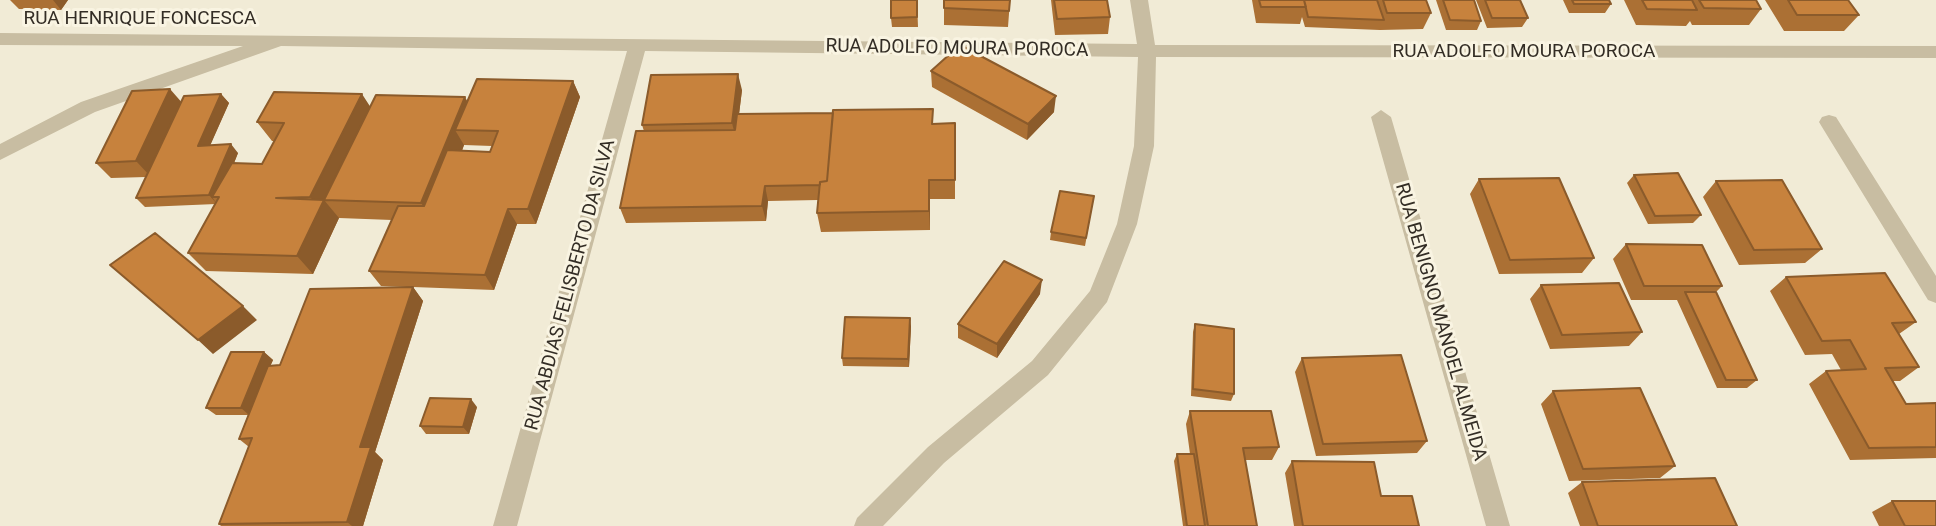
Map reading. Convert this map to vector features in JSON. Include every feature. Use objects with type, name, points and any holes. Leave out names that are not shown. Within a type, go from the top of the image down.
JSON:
[{"type":"street","points":[[866,526],[936,455],[1040,368],[1098,296],[1127,224],[1144,146],[1147,51],[1139,0]]},
{"type":"street","name":"RUA HENRIQUE FONCESCA","points":[[0,39],[280,40]]},
{"type":"street","name":"RUA ADOLFO MOURA POROCA","points":[[0,153],[88,107],[280,40],[1147,51],[1936,52]]},
{"type":"street","name":"RUA ABDIAS FELISBERTO DA SILVA","points":[[505,526],[638,44]]},
{"type":"street","name":"RUA BENIGNO MANOEL ALMEIDA","points":[[1381,117],[1498,526]]},
{"type":"street","points":[[1829,122],[1936,294]]},
{"type":"building","points":[[891,0],[917,0],[917,17],[891,18]]},
{"type":"building","points":[[944,0],[1010,0],[1009,11],[944,8]]},
{"type":"building","points":[[1054,0],[1107,0],[1110,17],[1057,19]]},
{"type":"building","points":[[1259,0],[1304,0],[1306,7],[1261,7]]},
{"type":"building","points":[[1304,0],[1377,0],[1384,20],[1308,17]]},
{"type":"building","points":[[1383,0],[1426,0],[1431,13],[1387,13]]},
{"type":"building","points":[[1443,0],[1474,0],[1481,21],[1450,20]]},
{"type":"building","points":[[1485,0],[1520,0],[1528,18],[1492,18]]},
{"type":"building","points":[[1572,0],[1609,0],[1611,4],[1574,4]]},
{"type":"building","points":[[1642,0],[1692,0],[1697,10],[1647,9]]},
{"type":"building","points":[[1699,0],[1756,0],[1761,9],[1704,8]]},
{"type":"building","points":[[1788,0],[1848,0],[1859,15],[1797,15]]},
{"type":"building","points":[[960,45],[1056,96],[1028,124],[931,71]]},
{"type":"building","points":[[738,74],[732,123],[642,125],[651,75]]},
{"type":"building","points":[[477,79],[573,81],[528,209],[508,209],[485,275],[369,271],[398,206],[424,206],[447,150],[490,152],[498,131],[455,130]]},
{"type":"building","points":[[170,89],[136,161],[96,163],[132,91]]},
{"type":"building","points":[[274,92],[362,94],[310,197],[276,198],[324,200],[297,256],[188,253],[219,197],[212,197],[232,163],[262,164],[284,123],[257,122]]},
{"type":"building","points":[[221,94],[198,146],[231,144],[209,195],[136,198],[184,96]]},
{"type":"building","points":[[376,95],[465,97],[421,203],[324,200]]},
{"type":"building","points":[[933,109],[932,124],[955,123],[955,180],[929,180],[929,211],[817,213],[820,182],[827,181],[833,110]]},
{"type":"building","points":[[833,113],[827,181],[820,182],[820,185],[765,186],[762,206],[620,208],[636,131],[735,130],[737,114]]},
{"type":"building","points":[[1678,173],[1701,215],[1655,216],[1634,175]]},
{"type":"building","points":[[1559,178],[1594,258],[1510,260],[1479,179]]},
{"type":"building","points":[[1782,180],[1822,249],[1754,250],[1716,181]]},
{"type":"building","points":[[1060,191],[1094,196],[1086,238],[1051,232]]},
{"type":"building","points":[[155,233],[243,306],[198,340],[110,265]]},
{"type":"building","points":[[1626,244],[1702,245],[1722,286],[1644,286]]},
{"type":"building","points":[[1004,261],[1042,280],[997,344],[958,324]]},
{"type":"building","points":[[1885,273],[1916,322],[1892,323],[1919,367],[1885,368],[1906,404],[1936,403],[1936,447],[1869,448],[1826,371],[1866,369],[1850,340],[1822,341],[1786,277]]},
{"type":"building","points":[[1619,283],[1642,332],[1562,335],[1541,285]]},
{"type":"building","points":[[413,287],[360,447],[371,447],[347,522],[219,524],[252,438],[239,439],[268,366],[280,365],[310,289]]},
{"type":"building","points":[[1685,292],[1716,292],[1757,380],[1726,380]]},
{"type":"building","points":[[845,317],[910,318],[908,359],[842,358]]},
{"type":"building","points":[[1195,324],[1234,329],[1234,394],[1193,389]]},
{"type":"building","points":[[231,352],[264,352],[241,408],[206,408]]},
{"type":"building","points":[[1401,355],[1427,441],[1323,444],[1302,358]]},
{"type":"building","points":[[1640,388],[1675,466],[1583,469],[1553,391]]},
{"type":"building","points":[[430,398],[471,399],[463,427],[420,426]]},
{"type":"building","points":[[1190,411],[1271,411],[1279,447],[1243,448],[1257,526],[1208,526]]},
{"type":"building","points":[[1177,454],[1194,454],[1205,526],[1187,526]]},
{"type":"building","points":[[1292,461],[1374,462],[1381,496],[1412,496],[1419,526],[1303,526]]},
{"type":"building","points":[[1715,478],[1737,526],[1598,526],[1582,482]]},
{"type":"building","points":[[1892,501],[1936,501],[1936,526],[1905,526]]}]
